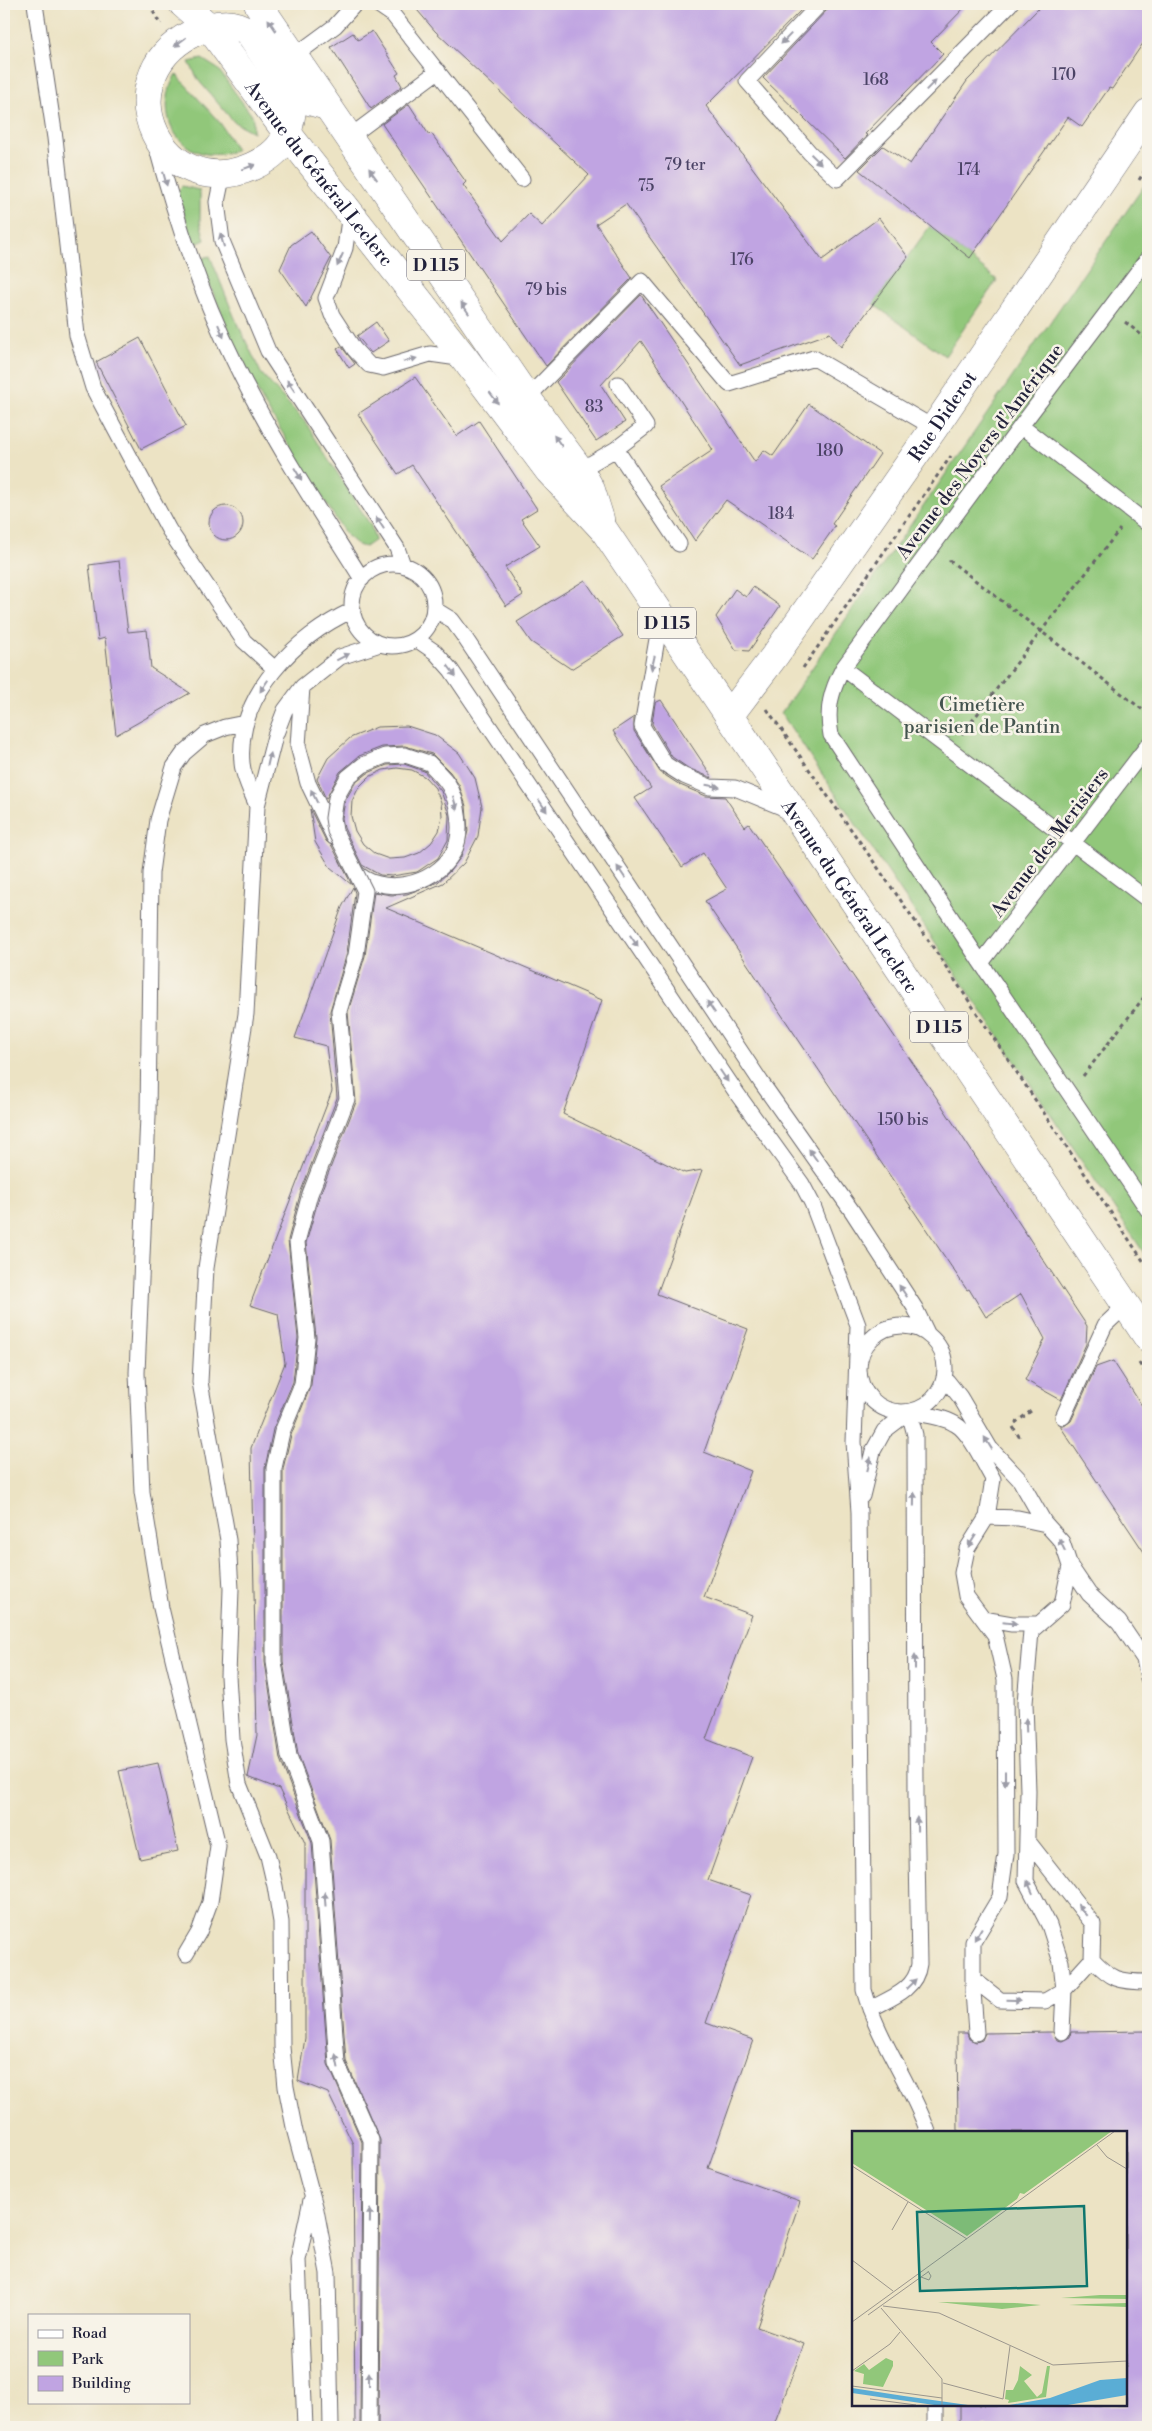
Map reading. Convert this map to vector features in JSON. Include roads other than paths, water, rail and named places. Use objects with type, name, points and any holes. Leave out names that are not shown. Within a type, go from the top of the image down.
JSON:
[{"type":"main road","name":"Avenue du Général Leclerc","points":[[183,4],[209,27],[287,133],[465,359],[549,472],[604,530],[1148,1338]]},
{"type":"main road","name":"Avenue du Général Leclerc","points":[[258,4],[527,398],[580,470],[591,490],[604,530]]},
{"type":"main road","points":[[293,57],[292,96],[287,133],[279,149],[260,163],[244,170],[223,173],[194,170],[184,165],[164,149],[153,132],[148,112],[148,99],[155,72],[177,43],[195,32],[209,27],[238,25],[248,32],[292,96],[327,106]]},
{"type":"main road","name":"Rue Diderot","points":[[729,716],[771,661],[934,428],[1148,113]]},
{"type":"lane","points":[[35,4],[55,138],[77,334],[93,388],[169,530],[244,641],[275,669]]},
{"type":"lane","points":[[293,57],[335,26],[355,4]]},
{"type":"lane","points":[[377,4],[393,15],[522,179]]},
{"type":"lane","points":[[820,4],[747,80],[810,153],[837,179],[1010,4]]},
{"type":"lane","points":[[348,138],[438,71]]},
{"type":"lane","points":[[153,132],[188,253],[234,361],[260,412],[362,579]]},
{"type":"lane","points":[[223,173],[217,202],[222,241],[268,351],[398,548],[403,565]]},
{"type":"lane","points":[[350,213],[345,248],[326,298],[332,315],[354,349],[369,365],[383,368],[430,354],[465,359]]},
{"type":"lane","name":"Avenue des Noyers d'Amérique","points":[[1148,258],[1021,426],[843,668],[833,687],[829,702],[828,720],[831,735],[981,963],[1148,1210]]},
{"type":"lane","points":[[527,398],[642,281],[729,384],[814,358],[934,428]]},
{"type":"lane","points":[[580,470],[616,448],[646,426],[618,384]]},
{"type":"lane","points":[[1021,426],[1148,524]]},
{"type":"lane","points":[[616,448],[679,544]]},
{"type":"lane","points":[[331,2427],[328,2273],[286,2087],[282,2047],[281,1922],[275,1886],[268,1856],[239,1784],[232,1739],[228,1676],[231,1589],[228,1540],[200,1382],[206,1268],[246,1014],[257,806],[275,736],[285,710],[302,687],[340,657],[380,644],[399,646],[416,639],[429,626],[434,609],[433,596],[428,584],[414,570],[403,565],[390,564],[377,567],[362,579],[353,596],[353,610],[356,622],[364,633],[380,644]]},
{"type":"lane","points":[[434,609],[452,620],[463,635],[761,1082],[852,1211],[914,1308],[927,1333],[942,1353],[944,1377],[940,1389],[932,1400],[922,1408],[909,1412],[884,1432],[873,1451],[859,1512]]},
{"type":"lane","points":[[257,806],[242,764],[245,723],[253,702],[275,669],[300,644],[324,626],[353,610]]},
{"type":"lane","points":[[661,615],[642,726],[665,764],[684,776],[710,787],[735,788],[794,812]]},
{"type":"lane","points":[[416,639],[435,652],[451,670],[738,1095],[802,1184],[821,1221],[858,1325],[858,1370],[854,1442],[859,1512],[864,1990],[870,2010],[928,2131]]},
{"type":"lane","points":[[843,668],[1148,900]]},
{"type":"lane","points":[[302,687],[298,746],[308,783],[332,833],[353,870],[362,879],[380,885],[401,885],[422,880],[438,870],[453,853],[459,836],[459,818],[455,798],[446,780],[429,763],[405,755],[385,756],[363,765],[348,777],[336,798],[333,818],[334,832],[341,848],[354,868],[365,891],[356,955],[339,1011],[347,1099],[310,1194],[298,1242],[308,1338],[302,1384],[282,1432],[274,1468],[274,1662],[289,1756],[321,1841],[336,2063],[371,2140],[369,2427]]},
{"type":"lane","points":[[186,1954],[198,1932],[210,1902],[218,1846],[161,1608],[142,1492],[137,1373],[148,1116],[151,873],[158,820],[174,767],[184,753],[205,735],[224,727],[245,723]]},
{"type":"lane","name":"Avenue des Merisiers","points":[[981,963],[1148,745]]},
{"type":"lane","points":[[1063,1417],[1105,1325],[1126,1305]]},
{"type":"lane","points":[[927,1333],[908,1326],[887,1328],[875,1334],[866,1344],[860,1357],[858,1370],[861,1385],[869,1398],[880,1407],[894,1412],[909,1412],[940,1418],[956,1424],[965,1432],[993,1479],[988,1517],[967,1549],[962,1573],[966,1596],[995,1635],[1005,1679],[1006,1854],[1000,1897],[973,1942],[976,2033]]},
{"type":"lane","points":[[944,1377],[960,1397],[990,1448],[1020,1480],[1046,1524],[1062,1542],[1070,1566],[1089,1594],[1119,1622],[1144,1659],[1148,1678]]},
{"type":"lane","points":[[870,2010],[909,1987],[918,1977],[919,1964],[916,1798],[915,1435],[909,1412]]},
{"type":"lane","points":[[988,1517],[1018,1518],[1046,1524]]},
{"type":"lane","points":[[1062,2032],[1064,1990],[1062,1962],[1049,1925],[1026,1881],[1025,1703],[1031,1631],[1062,1604],[1070,1566]]},
{"type":"lane","points":[[983,1619],[1012,1624],[1037,1624]]},
{"type":"lane","points":[[973,1979],[1000,2000],[1046,2001],[1064,1990],[1092,1959],[1093,1924],[1027,1840]]},
{"type":"lane","points":[[1092,1959],[1108,1976],[1115,1979],[1123,1982],[1148,1982]]},
{"type":"lane","points":[[304,2427],[298,2260],[312,2196]]},
{"type":"lane","points":[[935,2406],[935,2427]]},
{"type":"park label","name":"Cimetière parisien de Pantin","points":[[982,715]]}]
